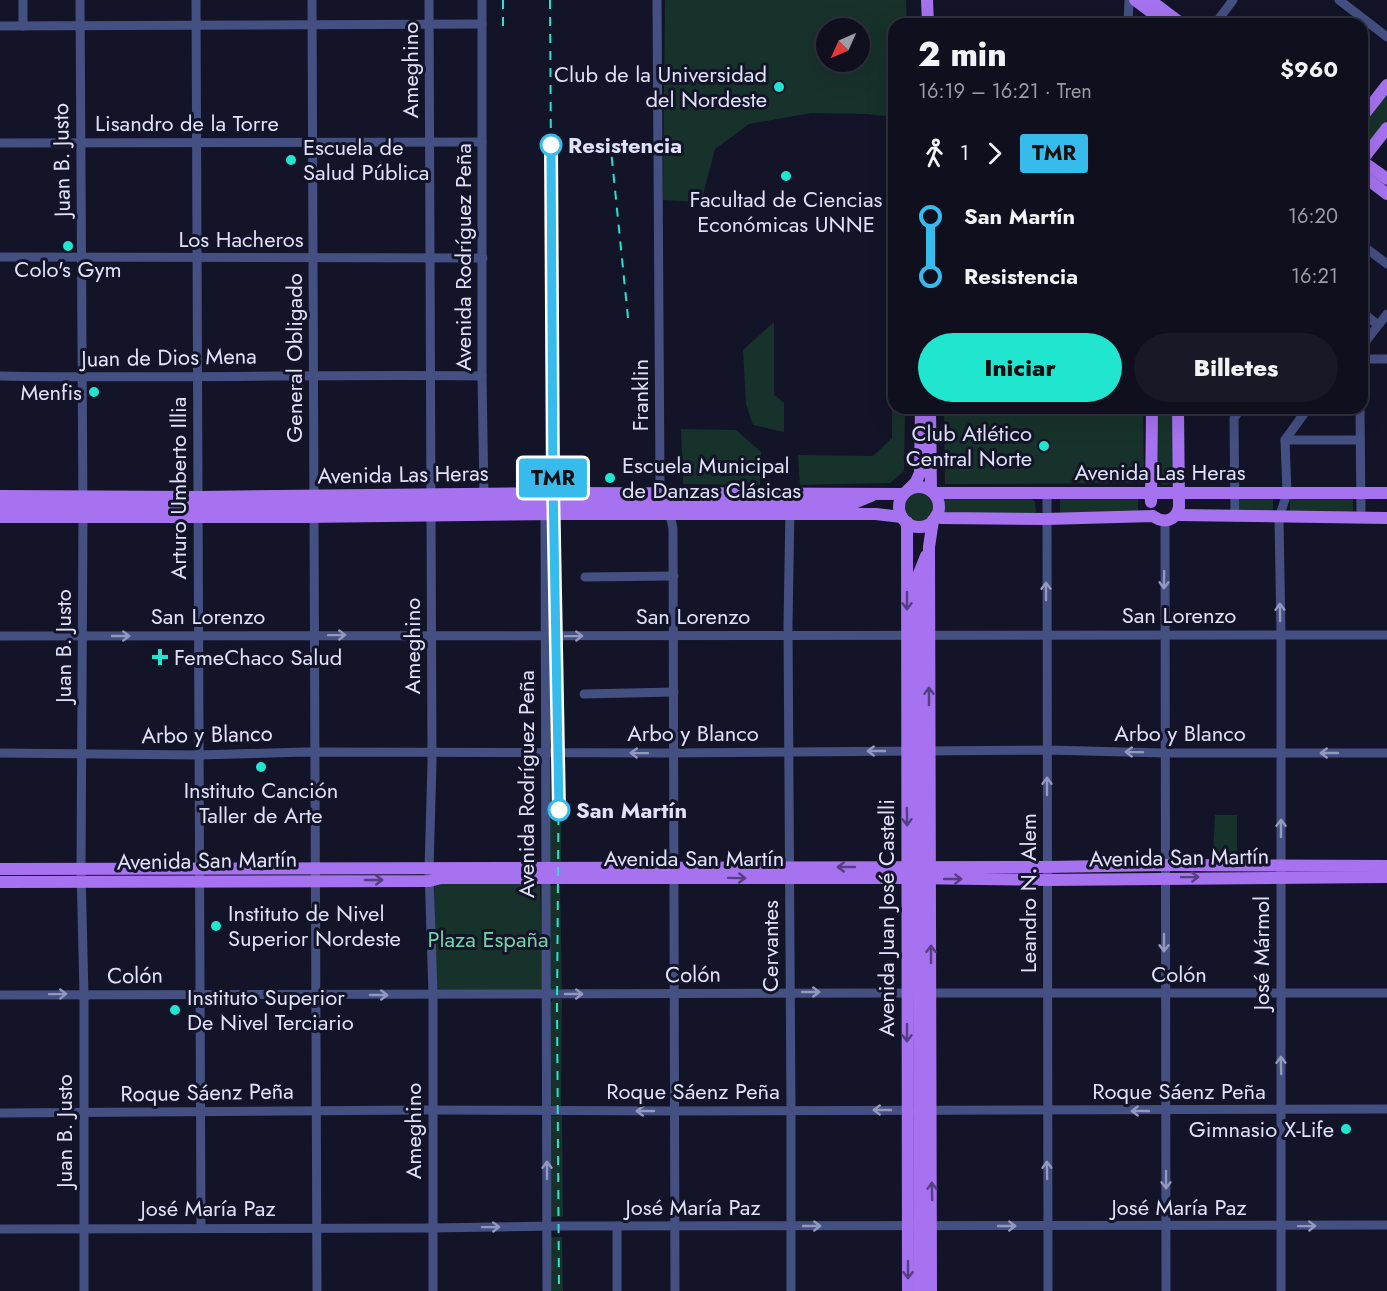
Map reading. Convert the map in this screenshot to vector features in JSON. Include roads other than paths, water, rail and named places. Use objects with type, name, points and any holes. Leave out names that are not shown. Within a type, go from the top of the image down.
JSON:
[{"type":"main road","points":[[920,0],[920,18]]},
{"type":"main road","points":[[927,0],[928,18]]},
{"type":"main road","points":[[1143,1],[1161,18]]},
{"type":"main road","points":[[1143,1],[1172,18]]},
{"type":"main road","points":[[1368,109],[1387,85]]},
{"type":"main road","points":[[1368,152],[1387,128]]},
{"type":"main road","points":[[1368,165],[1387,180]]},
{"type":"main road","points":[[1368,180],[1387,194]]},
{"type":"main road","points":[[921,414],[920,473],[916,482],[906,492],[900,505],[904,519],[920,526],[935,518],[938,502],[932,492],[930,414]]},
{"type":"main road","points":[[1153,414],[1165,496],[1179,507],[1167,518],[1151,510],[1165,496],[1177,414]]},
{"type":"main road","points":[[906,492],[919,487],[932,492]]},
{"type":"main road","name":"Avenida Las Heras","points":[[790,504],[906,492]]},
{"type":"main road","name":"Avenida Las Heras","points":[[932,492],[1165,496],[1235,493],[1387,493]]},
{"type":"main road","name":"Avenida Las Heras","points":[[0,507],[790,504],[854,503],[878,494]]},
{"type":"main road","name":"Avenida Las Heras","points":[[0,496],[82,506]]},
{"type":"main road","name":"Avenida Las Heras","points":[[854,503],[876,514]]},
{"type":"main road","name":"Avenida Las Heras","points":[[790,504],[904,519]]},
{"type":"main road","name":"Avenida Las Heras","points":[[0,517],[82,506]]},
{"type":"main road","name":"Avenida Las Heras","points":[[935,518],[1387,518]]},
{"type":"main road","name":"Avenida Juan José Castelli","points":[[918,634],[935,518]]},
{"type":"main road","name":"Avenida Juan José Castelli","points":[[904,519],[918,634]]},
{"type":"main road","name":"Avenida Juan José Castelli","points":[[907,545],[918,576],[920,1291]]},
{"type":"main road","name":"Avenida Juan José Castelli","points":[[918,576],[929,547]]},
{"type":"main road","name":"Avenida San Martín","points":[[0,882],[81,876],[1047,873],[1281,871],[1387,866]]},
{"type":"main road","name":"Avenida San Martín","points":[[0,869],[81,876]]},
{"type":"main road","name":"Avenida San Martín","points":[[1281,871],[1387,877]]},
{"type":"main road","name":"Avenida Juan José Castelli","points":[[908,1291],[920,1226]]},
{"type":"main road","name":"Avenida Juan José Castelli","points":[[920,1226],[932,1291]]},
{"type":"street","points":[[23,0],[23,26]]},
{"type":"street","name":"Juan B. Justo","points":[[80,0],[84,1291]]},
{"type":"street","name":"Arturo Umberto Illia","points":[[196,0],[201,1227]]},
{"type":"street","name":"General Obligado","points":[[312,0],[317,1291]]},
{"type":"street","name":"Ameghino","points":[[429,0],[432,375],[432,753],[429,875],[433,995],[433,1291]]},
{"type":"street","name":"Avenida Rodríguez Peña","points":[[482,0],[484,504]]},
{"type":"street","name":"Franklin","points":[[657,0],[660,483],[673,529],[674,576],[675,1291]]},
{"type":"street","points":[[1128,18],[1130,0]]},
{"type":"street","points":[[1220,18],[1233,0]]},
{"type":"street","points":[[1339,0],[1362,18]]},
{"type":"street","points":[[1368,22],[1387,37]]},
{"type":"street","points":[[0,26],[482,24]]},
{"type":"street","name":"Lisandro de la Torre","points":[[0,143],[482,141]]},
{"type":"street","points":[[1368,250],[1387,264]]},
{"type":"street","name":"Los Hacheros","points":[[0,257],[483,258]]},
{"type":"street","points":[[1368,338],[1387,314]]},
{"type":"street","points":[[1368,317],[1378,325]]},
{"type":"street","points":[[1368,359],[1387,359]]},
{"type":"street","name":"Juan de Dios Mena","points":[[0,376],[81,378],[314,374],[482,376]]},
{"type":"street","points":[[1235,517],[1234,418],[1237,414]]},
{"type":"street","points":[[1285,440],[1304,414]]},
{"type":"street","points":[[1360,414],[1361,517]]},
{"type":"street","points":[[1285,440],[1360,440]]},
{"type":"street","name":"José Mármol","points":[[1281,1291],[1279,518],[1287,493],[1285,440]]},
{"type":"street","name":"Leandro N. Alem","points":[[1047,494],[1048,1291]]},
{"type":"street","name":"Avenida Rodríguez Peña","points":[[545,504],[547,1291]]},
{"type":"street","name":"Cervantes","points":[[790,504],[788,751],[790,1291]]},
{"type":"street","points":[[1166,1291],[1164,634],[1167,518]]},
{"type":"street","points":[[585,577],[674,576]]},
{"type":"street","name":"San Lorenzo","points":[[0,636],[1387,635]]},
{"type":"street","points":[[584,694],[674,692]]},
{"type":"street","name":"Arbo y Blanco","points":[[0,753],[198,755],[1047,750],[1164,753],[1387,753]]},
{"type":"street","name":"Colón","points":[[0,995],[546,995],[790,992],[1387,993]]},
{"type":"street","name":"Roque Sáenz Peña","points":[[0,1113],[317,1110],[1387,1109]]},
{"type":"street","name":"José María Paz","points":[[0,1228],[1387,1225]]},
{"type":"street","points":[[617,1226],[617,1291]]},
{"type":"railway","points":[[503,0],[503,27]]},
{"type":"railway","points":[[550,0],[553,484],[559,744],[557,1006],[559,1291]]},
{"type":"railway","points":[[610,140],[628,318]]},
{"type":"train","name":"TMR","points":[[551,145],[553,484],[559,810]]},
{"type":"place","name":"Club de la Universidad del Nordeste","points":[[779,87]]},
{"type":"place","name":"Resistencia","points":[[551,145]]},
{"type":"place","name":"Escuela de Salud Pública","points":[[291,160]]},
{"type":"place","name":"Facultad de Ciencias Económicas UNNE","points":[[786,176]]},
{"type":"place","name":"Colo's Gym","points":[[68,246]]},
{"type":"place","name":"Menfis","points":[[94,392]]},
{"type":"place","name":"Club Atlético Central Norte","points":[[1044,446]]},
{"type":"place","name":"Escuela Municipal de Danzas Clásicas","points":[[610,478]]},
{"type":"place","name":"FemeChaco Salud","points":[[160,657]]},
{"type":"place","name":"Instituto Canción Taller de Arte","points":[[261,767]]},
{"type":"place","name":"San Martín","points":[[559,810]]},
{"type":"place","name":"Instituto de Nivel Superior Nordeste","points":[[216,926]]},
{"type":"place","name":"Instituto Superior De Nivel Terciario","points":[[175,1010]]},
{"type":"place","name":"Gimnasio X-Life","points":[[1346,1129]]},
{"type":"park label","name":"Plaza España","points":[[488,939]]}]
